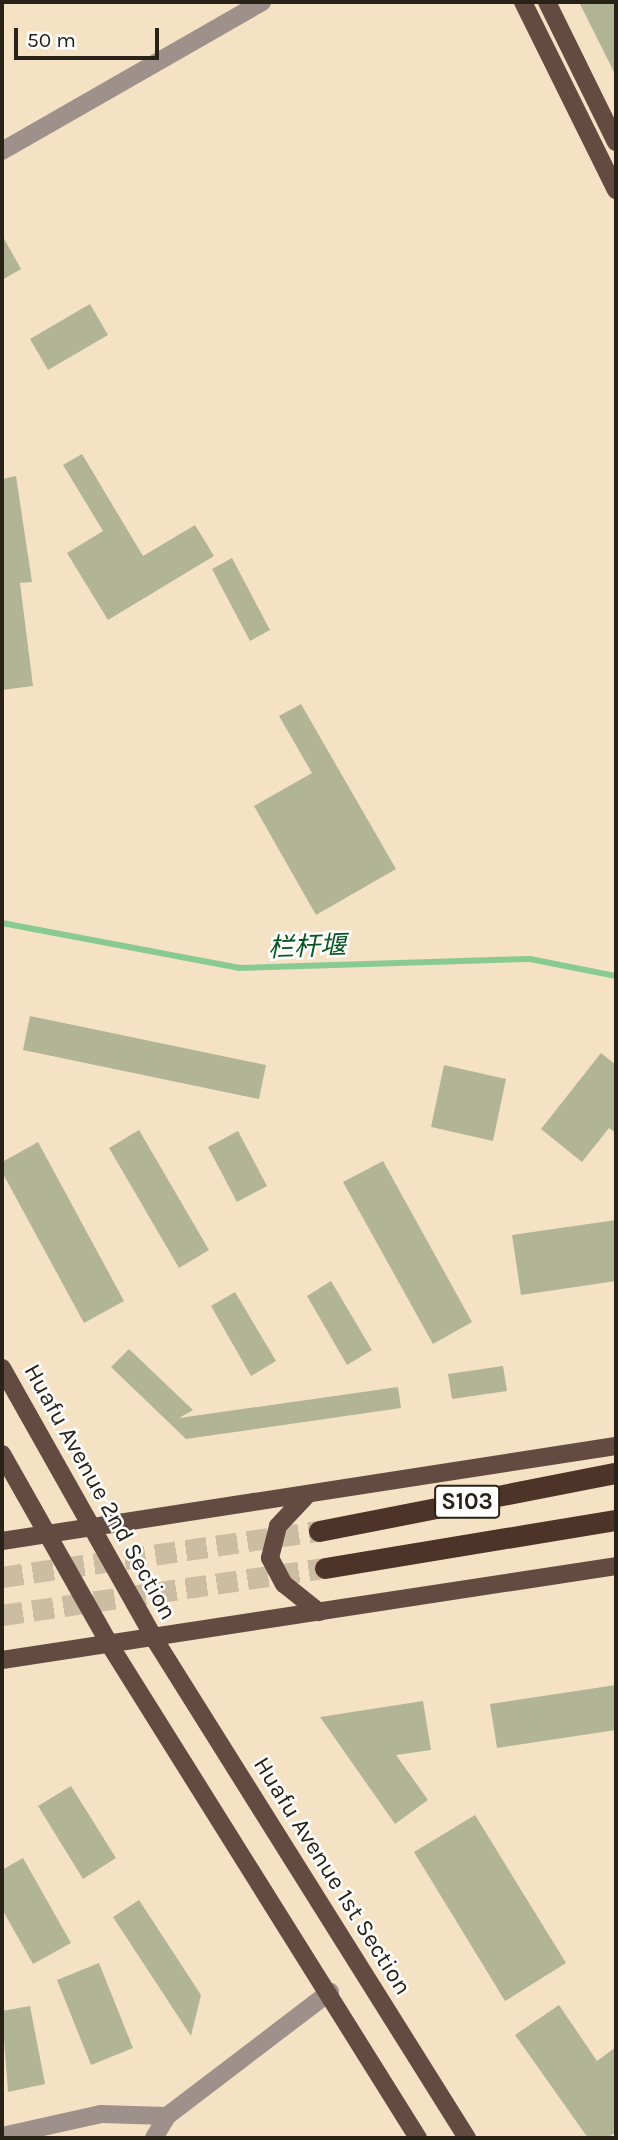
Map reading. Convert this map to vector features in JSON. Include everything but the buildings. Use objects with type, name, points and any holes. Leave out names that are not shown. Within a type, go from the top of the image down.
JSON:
[{"type":"highway","name":"S103","points":[[318,1531],[616,1473]]},
{"type":"highway","name":"S103","points":[[325,1568],[616,1520]]},
{"type":"main road","points":[[523,2],[616,190]]},
{"type":"main road","points":[[547,2],[616,142]]},
{"type":"main road","name":"Huafu Avenue 2nd Section","points":[[2,1368],[97,1528],[155,1640]]},
{"type":"main road","points":[[2,1541],[616,1446]]},
{"type":"main road","points":[[2,1454],[50,1534],[111,1647],[330,1992],[418,2138]]},
{"type":"main road","points":[[306,1496],[278,1526],[270,1558],[284,1584],[319,1612]]},
{"type":"main road","points":[[2,1660],[111,1647],[616,1566]]},
{"type":"main road","name":"Huafu Avenue 1st Section","points":[[155,1640],[467,2138]]},
{"type":"street","points":[[2,151],[262,2]]},
{"type":"street","points":[[154,2138],[167,2116],[330,1992]]},
{"type":"street","points":[[2,2136],[101,2114],[167,2116]]},
{"type":"waterway","name":"栏杆堰","points":[[2,923],[240,968],[530,959],[616,976]]},
{"type":"tunnel","points":[[2,1577],[319,1531]]},
{"type":"tunnel","points":[[2,1615],[325,1568]]}]
